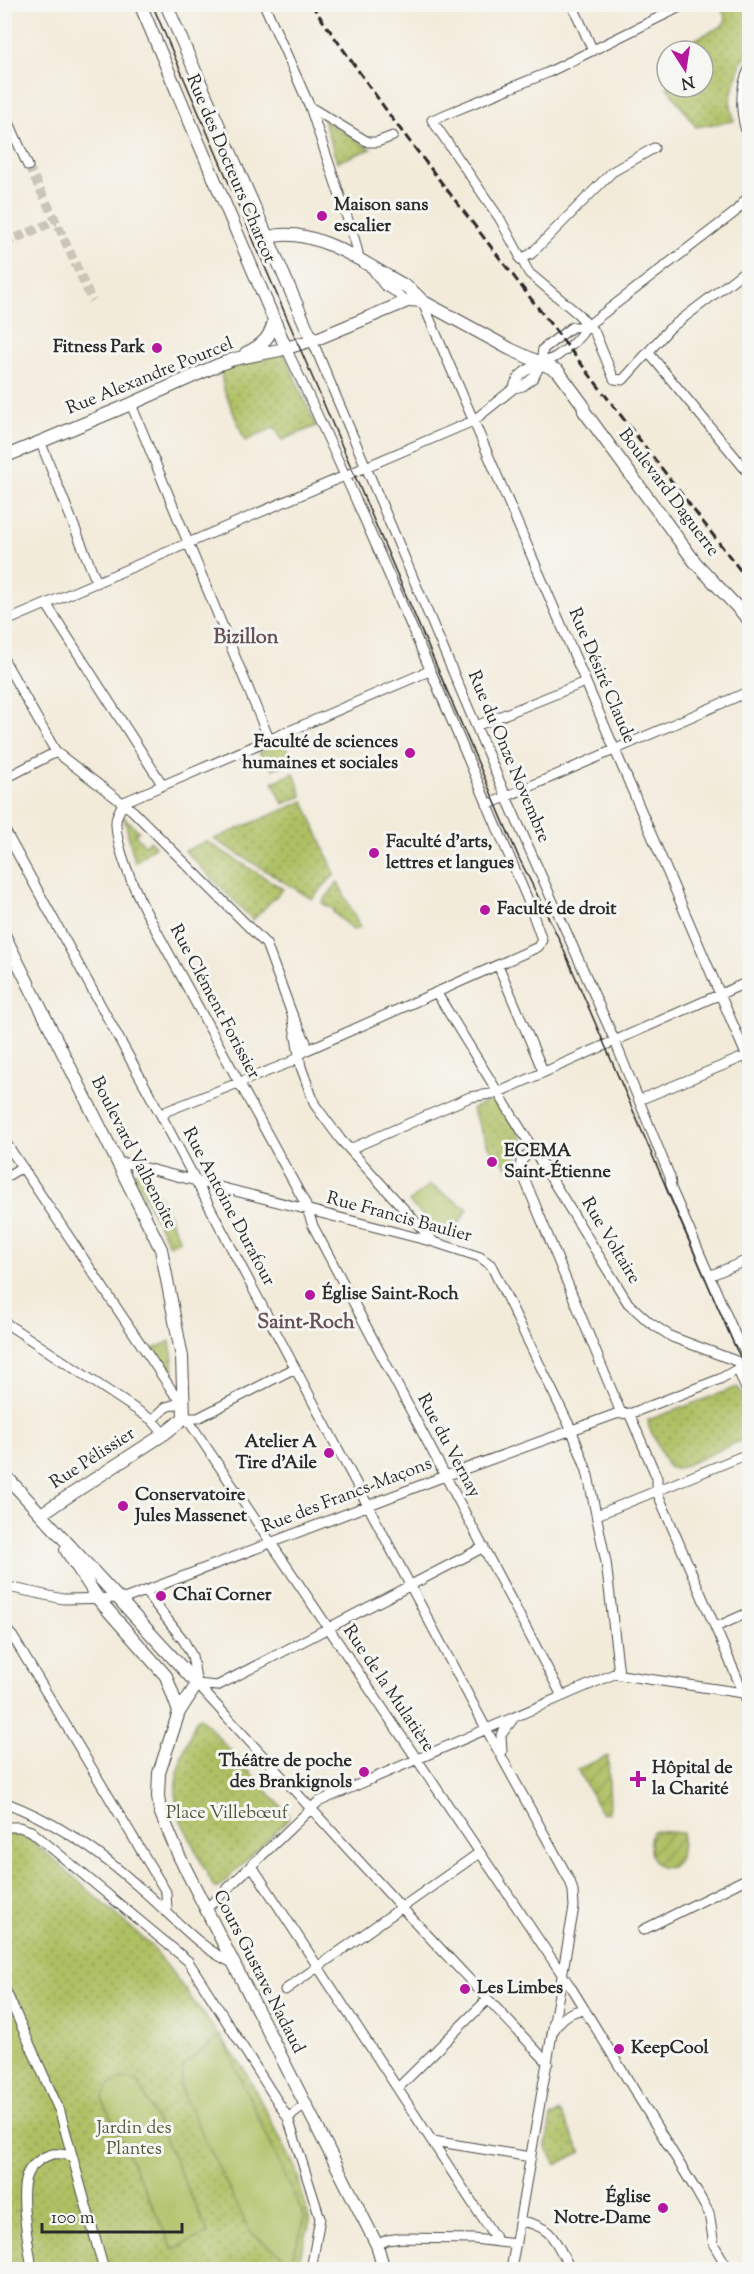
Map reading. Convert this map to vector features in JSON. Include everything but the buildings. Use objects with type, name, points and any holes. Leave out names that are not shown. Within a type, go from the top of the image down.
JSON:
[{"type":"main road","name":"Rue des Docteurs Charcot","points":[[140,4],[286,348]]},
{"type":"main road","name":"Rue des Docteurs Charcot","points":[[166,4],[312,340]]},
{"type":"main road","name":"Boulevard Daguerre","points":[[267,238],[274,236],[305,238],[342,250],[411,289],[422,301],[510,349],[558,371],[583,405],[584,411],[695,562],[750,621]]},
{"type":"main road","name":"Boulevard Daguerre","points":[[404,301],[422,301]]},
{"type":"main road","name":"Rue Alexandre Pourcel","points":[[4,457],[234,359],[312,340],[404,301]]},
{"type":"main road","points":[[234,359],[263,343],[272,330],[274,320]]},
{"type":"main road","name":"Boulevard Valbenoîte","points":[[4,935],[161,1250],[182,1358],[183,1402],[186,1419]]},
{"type":"main road","name":"Rue Pélissier","points":[[41,1514],[186,1419]]},
{"type":"main road","points":[[4,1474],[196,1684]]},
{"type":"main road","points":[[41,1514],[99,1599],[166,1676],[179,1712]]},
{"type":"main road","name":"Cours Gustave Nadaud","points":[[196,1684],[179,1712],[159,1773],[160,1812],[179,1856],[377,2246],[384,2270]]},
{"type":"street","points":[[264,4],[310,107],[355,241],[357,258]]},
{"type":"street","points":[[572,4],[593,51]]},
{"type":"street","points":[[686,4],[547,73],[432,120],[500,219],[529,273],[578,314],[594,333],[614,379],[623,380],[669,329],[750,267]]},
{"type":"street","points":[[750,67],[745,76],[740,97],[743,124],[750,144]]},
{"type":"street","points":[[310,107],[368,142],[377,142],[393,136]]},
{"type":"street","points":[[4,111],[28,166]]},
{"type":"street","points":[[520,259],[531,254],[612,172],[654,148]]},
{"type":"street","points":[[4,622],[473,421],[514,388],[523,386],[534,377],[542,363],[543,349],[572,327],[587,326],[734,213],[750,195]]},
{"type":"street","name":"Boulevard Daguerre","points":[[370,266],[384,285],[396,292],[404,301]]},
{"type":"street","name":"Rue Désiré Claude","points":[[422,301],[748,1060]]},
{"type":"street","name":"Rue du Onze Novembre","points":[[312,340],[476,726],[614,1039],[670,1176],[671,1188],[740,1345],[746,1351],[744,1366]]},
{"type":"street","name":"Rue du Onze Novembre","points":[[286,348],[345,476],[429,670],[527,898],[542,940],[538,947],[498,965]]},
{"type":"street","points":[[648,352],[750,475]]},
{"type":"street","points":[[131,404],[270,739]]},
{"type":"street","points":[[40,441],[97,583]]},
{"type":"street","points":[[47,605],[162,784]]},
{"type":"street","points":[[4,660],[56,752],[123,802],[266,944],[292,1014],[315,1105],[350,1149],[434,1242]]},
{"type":"street","points":[[123,802],[429,670]]},
{"type":"street","points":[[476,726],[585,682]]},
{"type":"street","points":[[487,805],[750,691]]},
{"type":"street","points":[[4,779],[56,752]]},
{"type":"street","name":"Rue Clément Forissier","points":[[123,802],[115,824],[132,884],[308,1211]]},
{"type":"street","name":"Rue Antoine Durafour","points":[[4,829],[162,1118],[570,1881],[574,1907],[562,1975]]},
{"type":"street","points":[[162,1118],[167,1111],[291,1062],[302,1054],[498,965],[543,1071]]},
{"type":"street","points":[[350,1149],[470,1097],[497,1093],[614,1039],[750,981]]},
{"type":"street","name":"Rue Voltaire","points":[[436,992],[628,1303],[649,1322],[672,1337],[744,1366]]},
{"type":"street","points":[[639,1100],[748,1060]]},
{"type":"street","points":[[4,1140],[173,1392],[183,1402],[166,1407],[152,1419]]},
{"type":"street","points":[[534,1148],[521,1161],[520,1168],[625,1413],[657,1478],[657,1492],[746,1694],[750,1708]]},
{"type":"street","name":"Rue Francis Baulier","points":[[119,1166],[126,1163],[434,1242],[480,1257],[491,1265],[572,1431],[587,1471],[606,1562],[617,1674]]},
{"type":"street","points":[[4,1178],[17,1170],[24,1169]]},
{"type":"street","name":"Rue du Vernay","points":[[308,1211],[313,1226],[562,1696]]},
{"type":"street","points":[[709,1276],[750,1259]]},
{"type":"street","points":[[4,1322],[152,1419],[164,1434]]},
{"type":"street","points":[[744,1366],[750,1399]]},
{"type":"street","name":"Rue des Francs-Maçons","points":[[119,1600],[446,1477],[720,1379],[744,1366]]},
{"type":"street","points":[[186,1419],[198,1418],[295,1368]]},
{"type":"street","name":"Rue de la Mulatière","points":[[186,1419],[585,2010],[709,2213],[717,2250],[729,2270]]},
{"type":"street","points":[[597,1515],[750,1453]]},
{"type":"street","points":[[196,1684],[218,1686],[484,1547]]},
{"type":"street","points":[[4,1586],[63,1599],[119,1600]]},
{"type":"street","points":[[145,1591],[184,1641],[192,1656],[196,1684],[487,2000],[548,2063]]},
{"type":"street","points":[[716,1627],[750,1612]]},
{"type":"street","points":[[4,1627],[13,1636],[166,1892],[167,1911]]},
{"type":"street","points":[[4,1646],[13,1636]]},
{"type":"street","points":[[206,1909],[318,1802],[617,1674],[746,1694]]},
{"type":"street","points":[[502,1755],[501,1735],[516,1716]]},
{"type":"street","points":[[4,1802],[56,1826],[93,1850],[167,1911],[213,1953],[233,1963]]},
{"type":"street","points":[[4,1827],[20,1827],[31,1831],[188,1961],[288,2118],[320,2218],[311,2270]]},
{"type":"street","points":[[285,1989],[479,1853]]},
{"type":"street","points":[[252,1866],[498,2242]]},
{"type":"street","points":[[643,1930],[750,1877]]},
{"type":"street","points":[[511,2270],[554,2032],[562,1975]]},
{"type":"street","points":[[4,1986],[60,2112],[104,2270]]},
{"type":"street","points":[[398,2088],[487,2000]]},
{"type":"street","points":[[554,2032],[562,2019],[578,2010],[585,2010]]},
{"type":"street","points":[[288,2118],[305,2105]]},
{"type":"street","points":[[433,2141],[531,2157]]},
{"type":"street","points":[[32,2270],[24,2201],[25,2178],[31,2167],[46,2156],[55,2153],[72,2156]]},
{"type":"street","points":[[520,2221],[541,2225],[549,2231],[571,2270]]},
{"type":"street","points":[[377,2246],[387,2240],[402,2238],[474,2239],[516,2244]]},
{"type":"green space","points":[[720,5],[749,5],[749,54],[741,62],[730,100],[734,121],[696,127],[676,99],[715,99],[715,39],[696,39],[722,26],[726,19]]},
{"type":"green space","points":[[323,119],[371,149],[337,162]]},
{"type":"green space","points":[[284,353],[316,426],[282,440],[275,427],[245,441],[223,387],[221,371]]},
{"type":"green space","points":[[284,741],[292,761],[272,769],[269,763],[265,764],[259,752]]},
{"type":"green space","points":[[294,773],[302,796],[283,804],[273,782]]},
{"type":"green space","points":[[304,801],[335,874],[312,899],[214,839]]},
{"type":"green space","points":[[124,817],[139,831],[135,835],[145,845],[150,841],[155,846],[135,863]]},
{"type":"green space","points":[[206,841],[283,889],[253,920],[185,851]]},
{"type":"green space","points":[[338,882],[360,927],[353,930],[333,912],[335,910],[322,903]]},
{"type":"green space","points":[[494,1100],[511,1121],[527,1148],[518,1156],[516,1167],[509,1169],[488,1146],[472,1109]]},
{"type":"green space","points":[[131,1171],[148,1174],[180,1240],[169,1245]]},
{"type":"green space","points":[[430,1185],[468,1209],[448,1240],[409,1202]]},
{"type":"green space","points":[[170,1341],[173,1360],[174,1385],[151,1350]]},
{"type":"green space","points":[[737,1387],[745,1397],[747,1404],[749,1437],[677,1469],[668,1467],[649,1427],[648,1420]]},
{"type":"green space","name":"Place Villebœuf","points":[[200,1717],[288,1814],[288,1820],[218,1888],[214,1888],[176,1810],[176,1782],[182,1755],[196,1720]]},
{"type":"green space","points":[[608,1756],[610,1807],[608,1813],[602,1814],[577,1769]]},
{"type":"green space","points":[[652,1831],[683,1833],[680,1858],[672,1867],[662,1868],[654,1861],[650,1847]]},
{"type":"green space","name":"Jardin des Plantes","points":[[4,1834],[21,1834],[34,1842],[153,1947],[244,2069],[295,2167],[310,2222],[298,2264],[294,2269],[5,2270]]},
{"type":"green space","points":[[221,2036],[305,2219],[291,2261],[250,2232],[180,2088],[184,2066]]},
{"type":"green space","points":[[125,2078],[139,2083],[208,2233],[173,2249],[102,2099],[110,2084]]},
{"type":"green space","points":[[560,2112],[581,2152],[556,2165],[546,2146],[551,2117]]},
{"type":"tunnel","points":[[28,166],[92,301]]},
{"type":"tunnel","points":[[4,243],[56,221]]},
{"type":"tram line","points":[[152,4],[519,858],[559,939],[736,1349],[750,1374]]},
{"type":"railway","points":[[311,4],[394,121],[750,583]]},
{"type":"place","name":"Maison sans escalier","points":[[322,216]]},
{"type":"place","name":"Fitness Park","points":[[157,348]]},
{"type":"place","name":"Faculté de sciences humaines et sociales","points":[[410,753]]},
{"type":"place","name":"Faculté d'arts, lettres et langues","points":[[374,853]]},
{"type":"place","name":"Faculté de droit","points":[[485,910]]},
{"type":"place","name":"ECEMA Saint-Étienne","points":[[492,1162]]},
{"type":"place","name":"Église Saint-Roch","points":[[310,1295]]},
{"type":"place","name":"Atelier A Tire d'Aile","points":[[329,1453]]},
{"type":"place","name":"Conservatoire Jules Massenet","points":[[123,1506]]},
{"type":"place","name":"Chaï Corner","points":[[161,1596]]},
{"type":"place","name":"Théâtre de poche des Brankignols","points":[[364,1772]]},
{"type":"place","name":"Hôpital de la Charité","points":[[638,1779]]},
{"type":"place","name":"Les Limbes","points":[[465,1989]]},
{"type":"place","name":"KeepCool","points":[[619,2049]]},
{"type":"place","name":"Église Notre-Dame","points":[[663,2208]]},
{"type":"district","name":"Bizillon","points":[[246,638]]},
{"type":"district","name":"Saint-Roch","points":[[306,1323]]}]
